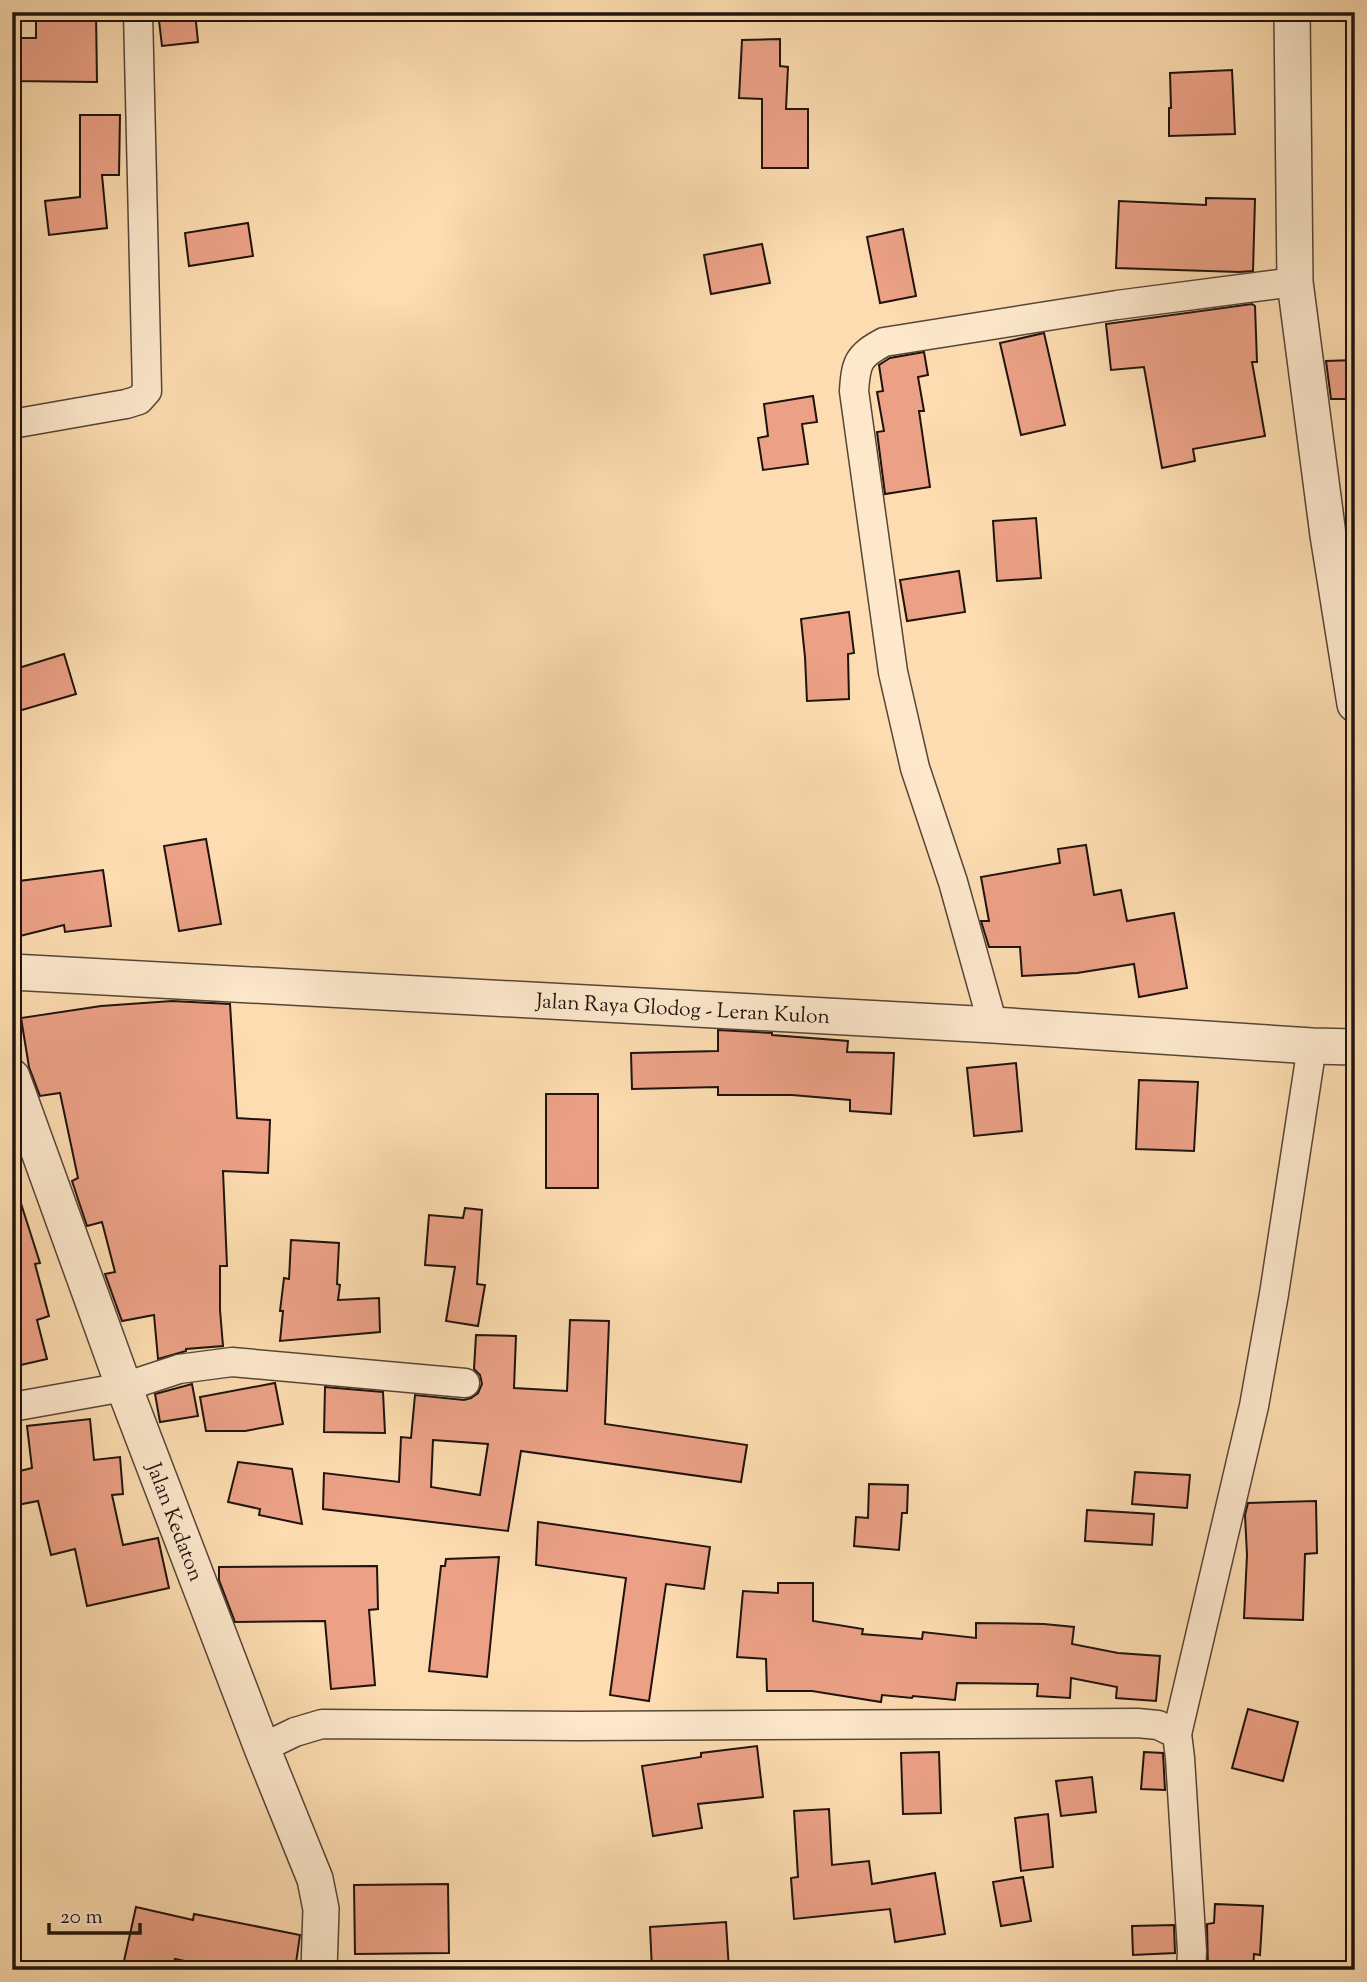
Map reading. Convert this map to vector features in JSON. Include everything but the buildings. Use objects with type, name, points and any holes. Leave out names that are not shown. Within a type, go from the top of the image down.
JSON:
[{"type":"street","points":[[12,424],[126,404],[139,400],[147,391],[138,12]]},
{"type":"street","points":[[1292,12],[1295,282],[1328,535],[1355,705]]},
{"type":"street","points":[[993,1025],[953,882],[915,768],[893,672],[854,391],[855,371],[865,352],[884,342],[1117,305],[1295,282]]},
{"type":"street","name":"Jalan Raya Glodog - Leran Kulon","points":[[12,972],[1355,1047]]},
{"type":"street","points":[[1191,1970],[1181,1758],[1177,1734],[1254,1406],[1312,1046]]},
{"type":"street","name":"Jalan Kedaton","points":[[12,1077],[124,1387],[315,1879],[321,1909],[319,1970]]},
{"type":"street","points":[[12,1407],[124,1387],[179,1369],[232,1362],[465,1383]]},
{"type":"street","points":[[262,1748],[295,1731],[322,1724],[578,1726],[1137,1723],[1158,1725],[1177,1734]]}]
